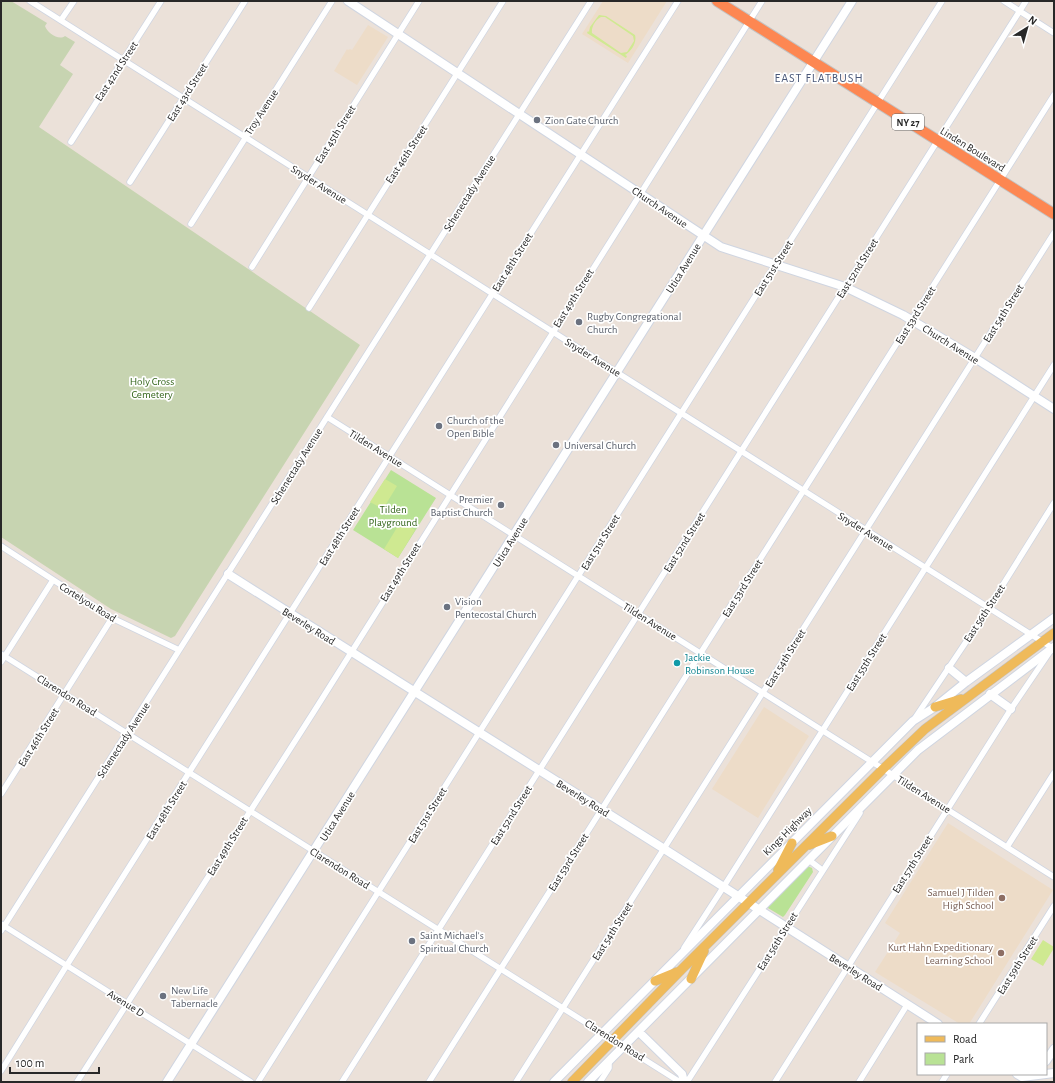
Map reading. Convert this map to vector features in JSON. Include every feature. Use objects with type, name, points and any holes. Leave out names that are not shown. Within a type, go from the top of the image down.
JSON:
[{"type":"highway","name":"Linden Boulevard","points":[[717,1],[1054,214]]},
{"type":"main road","points":[[572,1082],[682,969],[925,729],[1054,633]]},
{"type":"main road","points":[[935,707],[966,698]]},
{"type":"main road","points":[[806,846],[832,836]]},
{"type":"main road","points":[[775,877],[792,843]]},
{"type":"main road","points":[[691,979],[707,945]]},
{"type":"main road","points":[[655,982],[682,969]]},
{"type":"street","name":"Snyder Avenue","points":[[30,1],[1053,648]]},
{"type":"street","points":[[62,20],[74,1]]},
{"type":"street","name":"East 42nd Street","points":[[71,142],[161,1]]},
{"type":"street","name":"East 43rd Street","points":[[130,182],[245,1]]},
{"type":"street","name":"Troy Avenue","points":[[191,224],[332,1]]},
{"type":"street","name":"Church Avenue","points":[[348,1],[721,247],[845,287],[912,320],[975,358],[1054,409]]},
{"type":"street","name":"East 45th Street","points":[[252,267],[420,1]]},
{"type":"street","name":"East 46th Street","points":[[309,308],[503,1]]},
{"type":"street","name":"Schenectady Avenue","points":[[1,932],[3,925],[127,733],[591,1]]},
{"type":"street","name":"East 48th Street","points":[[1,1071],[678,1]]},
{"type":"street","name":"East 49th Street","points":[[77,1082],[762,1]]},
{"type":"street","name":"Utica Avenue","points":[[167,1082],[852,1]]},
{"type":"street","name":"East 51st Street","points":[[258,1082],[942,1]]},
{"type":"street","points":[[1004,1],[1054,33]]},
{"type":"street","name":"East 52nd Street","points":[[342,1082],[1026,1]]},
{"type":"street","name":"East 53rd Street","points":[[429,1082],[1054,95]]},
{"type":"street","name":"East 54th Street","points":[[516,1082],[1054,233]]},
{"type":"street","name":"East 55th Street","points":[[677,959],[1054,365]]},
{"type":"street","name":"Tilden Avenue","points":[[327,417],[1054,877]]},
{"type":"street","name":"East 56th Street","points":[[913,721],[949,668],[1054,503]]},
{"type":"street","name":"Cortelyou Road","points":[[1,546],[112,618],[179,650]]},
{"type":"street","name":"Beverley Road","points":[[228,574],[936,1023]]},
{"type":"street","points":[[1,662],[3,655],[52,580]]},
{"type":"street","name":"East 46th Street","points":[[1,794],[112,618]]},
{"type":"street","name":"Kings Highway","points":[[554,1082],[913,721],[935,707],[966,682],[1054,618]]},
{"type":"street","points":[[588,1082],[923,745],[1053,648]]},
{"type":"street","name":"East 57th Street","points":[[775,1082],[1011,709],[1053,648]]},
{"type":"street","name":"Clarendon Road","points":[[3,655],[500,970],[680,1082]]},
{"type":"street","points":[[949,668],[966,682]]},
{"type":"street","points":[[990,694],[1011,709]]},
{"type":"street","points":[[1007,847],[1054,773]]},
{"type":"street","name":"East 56th Street","points":[[687,1082],[867,801]]},
{"type":"street","points":[[809,860],[822,870]]},
{"type":"street","name":"East 59th Street","points":[[980,1023],[1054,906]]},
{"type":"street","name":"Avenue D","points":[[3,925],[251,1082]]},
{"type":"street","points":[[859,1082],[907,1005]]},
{"type":"street","points":[[639,1032],[682,1074],[684,1082]]},
{"type":"street","points":[[1047,1060],[1054,1049]]},
{"type":"street","points":[[600,1082],[609,1068],[609,1060]]},
{"type":"street","points":[[1019,1075],[1022,1077],[1036,1077]]},
{"type":"shaded area","points":[[603,1],[667,1],[628,63],[582,34]]},
{"type":"shaded area","points":[[368,25],[388,37],[357,85],[334,71],[347,49],[352,50]]},
{"type":"shaded area","points":[[764,707],[809,736],[758,818],[712,789]]},
{"type":"shaded area","points":[[948,823],[1053,890],[970,1023],[958,1023],[875,972],[900,933],[885,923]]},
{"type":"green space","name":"Holy Cross Cemetery","points":[[1,1],[11,1],[47,23],[45,26],[46,29],[54,36],[60,38],[65,36],[75,42],[60,65],[73,74],[39,127],[360,345],[175,636],[171,638],[111,609],[1,537]]},
{"type":"green space","points":[[599,15],[606,16],[635,35],[635,43],[630,51],[625,55],[627,56],[626,58],[587,33],[588,31],[589,32],[590,27]],"holes":[[[601,17],[605,17],[633,36],[634,41],[627,52],[621,53],[592,33],[592,28],[596,21]]]},
{"type":"green space","name":"Tilden Playground","points":[[391,470],[436,498],[398,558],[353,530]]},
{"type":"green space","points":[[385,479],[397,486],[383,509],[370,502]]},
{"type":"green space","points":[[401,521],[415,530],[398,558],[384,549]]},
{"type":"green space","points":[[807,866],[812,868],[813,872],[785,915],[783,917],[768,908],[767,906]]},
{"type":"green space","points":[[1043,940],[1054,948],[1043,966],[1031,959]]},
{"type":"place","name":"Zion Gate Church","points":[[537,120]]},
{"type":"place","name":"Rugby Congregational Church","points":[[579,322]]},
{"type":"place","name":"Church of the Open Bible","points":[[439,426]]},
{"type":"place","name":"Universal Church","points":[[556,445]]},
{"type":"place","name":"Premier Baptist Church","points":[[501,505]]},
{"type":"place","name":"Vision Pentecostal Church","points":[[447,607]]},
{"type":"place","name":"Jackie Robinson House","points":[[677,663]]},
{"type":"place","name":"Samuel J Tilden High School","points":[[1002,898]]},
{"type":"place","name":"Saint Michael's Spiritual Church","points":[[412,941]]},
{"type":"place","name":"Kurt Hahn Expeditionary Learning School","points":[[1001,953]]},
{"type":"place","name":"New Life Tabernacle","points":[[163,996]]},
{"type":"district","name":"EAST FLATBUSH","points":[[819,78]]}]
